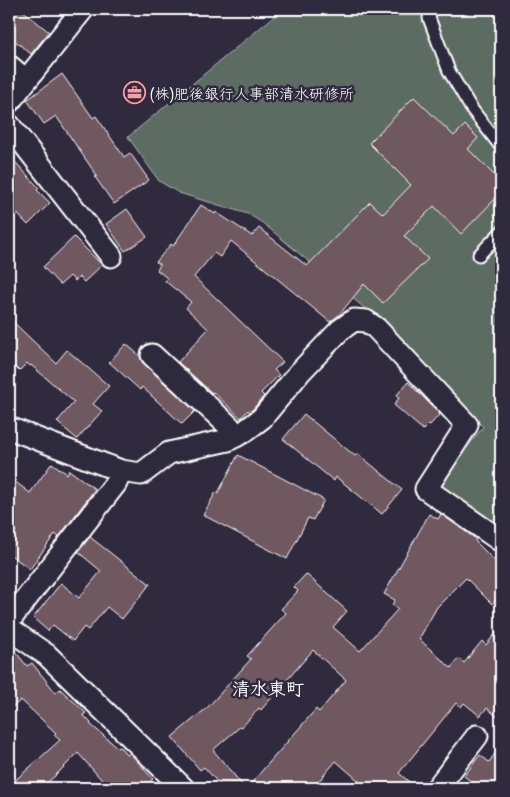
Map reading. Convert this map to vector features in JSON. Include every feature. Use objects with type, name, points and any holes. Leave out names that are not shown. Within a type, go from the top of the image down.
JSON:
[{"type":"street","points":[[9,102],[83,9]]},
{"type":"street","points":[[9,66],[26,80]]},
{"type":"street","points":[[9,124],[110,256]]},
{"type":"street","points":[[9,428],[121,471],[141,474],[169,454],[228,440],[236,436],[262,418],[300,372],[340,330],[354,320],[366,321],[376,328],[467,425],[426,489],[501,541]]},
{"type":"street","points":[[152,355],[228,426],[236,436]]},
{"type":"street","points":[[9,620],[116,483],[121,471]]},
{"type":"street","points":[[9,629],[47,655],[182,788]]},
{"type":"street","points":[[437,788],[477,736]]},
{"type":"lane","points":[[431,9],[429,18],[448,71],[471,108],[501,147]]},
{"type":"lane","points":[[480,255],[501,232]]},
{"type":"green space","points":[[283,9],[498,9],[501,12],[501,534],[437,486],[483,427],[363,307],[264,224],[248,214],[179,193],[159,181],[128,137]]},
{"type":"building","points":[[9,9],[21,9],[49,32],[31,54],[9,36]]},
{"type":"building","points":[[62,74],[93,118],[96,116],[124,157],[130,153],[149,180],[114,204],[56,116],[44,124],[27,100]]},
{"type":"building","points":[[414,97],[454,136],[465,125],[478,138],[468,149],[501,182],[501,193],[461,234],[434,206],[404,236],[428,259],[383,303],[364,284],[340,314],[330,322],[231,241],[220,257],[214,253],[194,277],[283,362],[274,370],[279,375],[261,393],[264,396],[250,412],[248,410],[241,418],[178,362],[208,329],[186,308],[191,302],[165,281],[167,278],[157,270],[160,265],[156,262],[171,244],[173,246],[201,205],[215,214],[216,212],[252,236],[259,228],[307,266],[370,202],[383,214],[411,185],[369,143]]},
{"type":"building","points":[[9,155],[50,203],[28,225],[9,205]]},
{"type":"building","points":[[127,209],[147,237],[125,251],[106,224]]},
{"type":"building","points":[[74,237],[102,265],[84,282],[79,277],[75,281],[70,276],[60,285],[43,267]]},
{"type":"building","points":[[9,318],[56,363],[67,350],[109,386],[93,404],[102,411],[77,439],[57,422],[74,402],[31,365],[27,363],[19,371],[9,361]]},
{"type":"building","points":[[126,344],[140,356],[144,364],[195,411],[182,424],[142,387],[140,390],[109,362]]},
{"type":"building","points":[[408,382],[440,414],[423,430],[394,405],[399,398],[396,396]]},
{"type":"building","points":[[304,414],[355,456],[357,453],[402,490],[382,514],[336,477],[334,481],[283,439]]},
{"type":"building","points":[[238,455],[324,500],[313,520],[308,518],[287,559],[203,515],[216,492],[218,493]]},
{"type":"building","points":[[52,463],[67,474],[69,470],[95,489],[59,537],[55,534],[30,569],[9,554],[9,477],[30,493]]},
{"type":"building","points":[[429,514],[438,519],[441,514],[476,539],[475,541],[501,567],[501,594],[492,604],[466,578],[437,607],[419,639],[451,668],[459,658],[464,663],[482,641],[486,645],[501,627],[501,720],[487,708],[480,716],[464,703],[461,707],[456,703],[399,773],[416,788],[367,788],[336,761],[313,788],[247,788],[316,709],[319,712],[346,680],[313,650],[261,710],[259,708],[242,727],[213,750],[245,788],[223,788],[204,767],[200,770],[172,737],[208,707],[251,659],[247,656],[286,613],[281,609],[298,591],[294,587],[306,574],[347,611],[333,627],[360,651],[398,609],[392,605],[395,600],[384,594]]},
{"type":"building","points":[[90,537],[150,584],[122,619],[107,607],[88,630],[84,627],[73,641],[53,625],[48,631],[33,618],[61,583],[79,598],[101,571],[78,552]]},
{"type":"building","points":[[9,644],[27,666],[32,663],[56,693],[60,689],[86,713],[83,715],[90,724],[118,748],[120,747],[127,755],[130,753],[153,779],[143,788],[109,788],[78,753],[41,788],[9,788],[60,740],[54,735],[56,733],[21,700],[9,710]]},
{"type":"building","points":[[501,745],[501,788],[480,788],[464,776],[480,755],[489,762]]},
{"type":"place","name":"(株)肥後銀行人事部清水研修所","points":[[134,93]]},
{"type":"district","name":"清水東町","points":[[268,688]]}]
